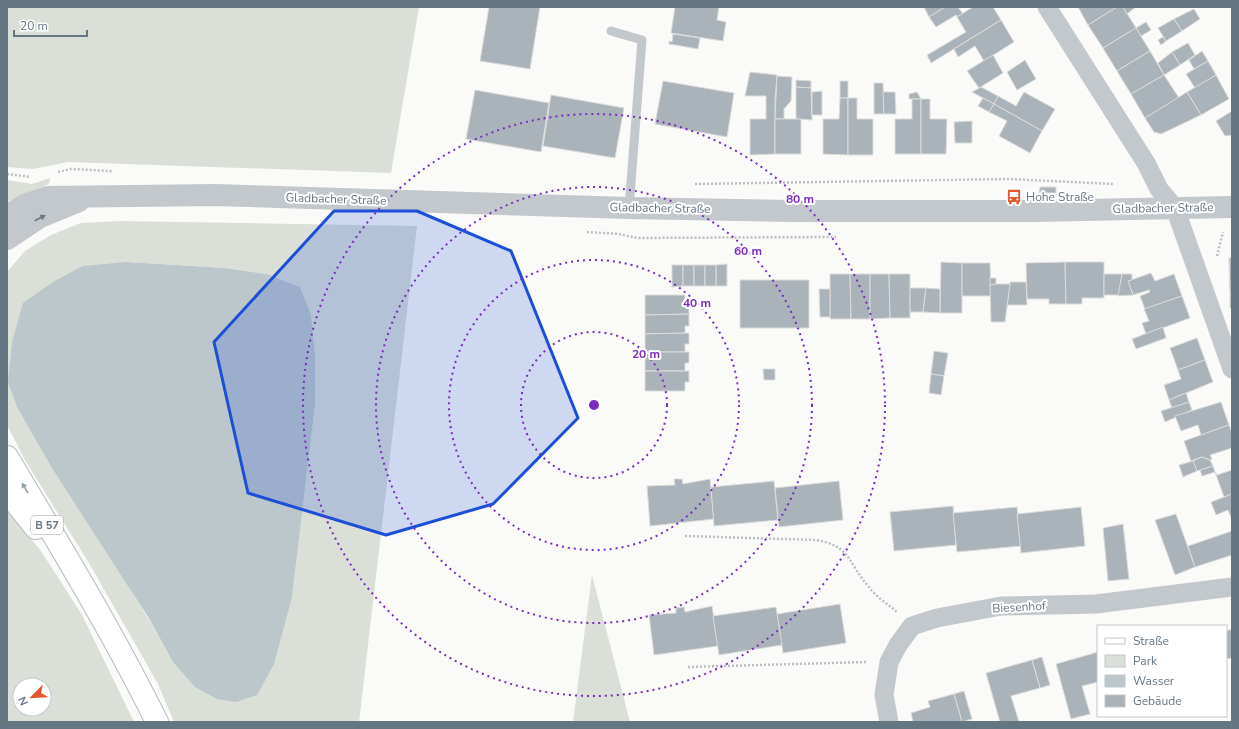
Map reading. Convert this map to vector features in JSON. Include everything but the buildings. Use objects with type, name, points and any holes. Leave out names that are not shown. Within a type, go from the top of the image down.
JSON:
[{"type":"main road","name":"B 57","points":[[7,457],[88,593],[133,674],[157,722]]},
{"type":"main road","name":"B 57","points":[[7,492],[88,593]]},
{"type":"street","points":[[1047,7],[1146,163],[1159,189],[1175,208],[1232,369]]},
{"type":"street","name":"Gladbacher Straße","points":[[7,216],[25,205],[48,197],[87,198],[215,195],[629,208],[794,211],[1034,211],[1232,207]]},
{"type":"street","name":"Gladbacher Straße","points":[[7,239],[40,217],[87,198]]},
{"type":"street","name":"Biesenhof","points":[[912,626],[937,618],[1001,606],[1096,604],[1232,587]]},
{"type":"street","points":[[889,722],[884,695],[889,662],[898,645],[912,626]]},
{"type":"lane","points":[[611,31],[642,40],[629,208]]},
{"type":"path","points":[[693,184],[1008,179],[1117,184]]},
{"type":"path","points":[[685,536],[816,540],[829,542],[846,554],[869,587],[912,626]]},
{"type":"path","points":[[688,667],[889,662]]},
{"type":"highlighted area","points":[[334,211],[417,211],[511,251],[578,418],[493,504],[386,535],[248,493],[214,342]]},
{"type":"green space","points":[[7,7],[419,7],[391,173],[68,162],[33,169],[7,167]]},
{"type":"green space","points":[[50,178],[49,184],[7,202],[7,180],[32,184]]},
{"type":"green space","points":[[120,221],[417,226],[359,722],[174,722],[158,684],[89,563],[26,462],[7,425],[7,272],[25,251],[51,235],[81,223]],"holes":[[[127,262],[225,268],[267,274],[300,287],[311,314],[315,353],[315,406],[292,597],[173,662],[136,598],[18,409]]]},
{"type":"green space","points":[[7,509],[41,551],[82,615],[134,722],[7,722]]},
{"type":"green space","points":[[592,575],[630,722],[573,722]]},
{"type":"water","points":[[127,262],[225,268],[267,274],[300,287],[311,314],[315,353],[315,406],[292,597],[274,664],[257,695],[236,702],[217,699],[195,687],[173,662],[148,617],[52,468],[18,409],[8,382],[12,342],[23,303],[53,282],[83,266]]},
{"type":"place","name":"Hohe Straße","points":[[1014,197]]}]
